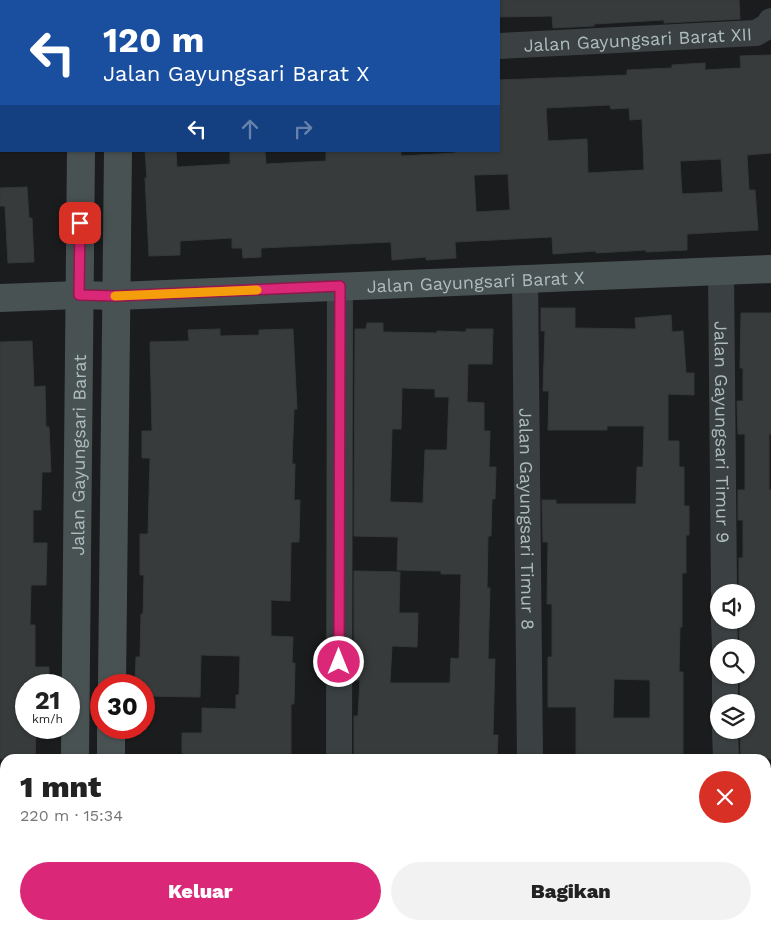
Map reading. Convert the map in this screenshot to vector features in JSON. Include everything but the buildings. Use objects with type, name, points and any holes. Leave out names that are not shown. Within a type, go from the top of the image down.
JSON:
[{"type":"street","name":"Jalan Gayungsari Barat XII","points":[[500,46],[756,33],[768,26],[771,21]]},
{"type":"street","name":"Jalan Gayungsari Barat","points":[[75,754],[81,152]]},
{"type":"street","name":"Jalan Gayungsari Barat","points":[[112,674],[118,152]]},
{"type":"street","name":"Jalan Gayungsari Barat X","points":[[0,298],[79,295],[117,296],[771,269]]},
{"type":"street","name":"Jalan Gayungsari Timur 9","points":[[721,271],[724,584]]},
{"type":"street","name":"Jalan Gayungsari Timur 8","points":[[525,279],[530,754]]},
{"type":"street","points":[[339,754],[340,286]]},
{"type":"street","points":[[111,754],[112,739]]},
{"type":"street","points":[[725,739],[726,754]]},
{"type":"slow traffic","points":[[115,296],[257,290]]},
{"type":"route","points":[[80,223],[79,295],[117,296],[340,286],[339,662]]}]
